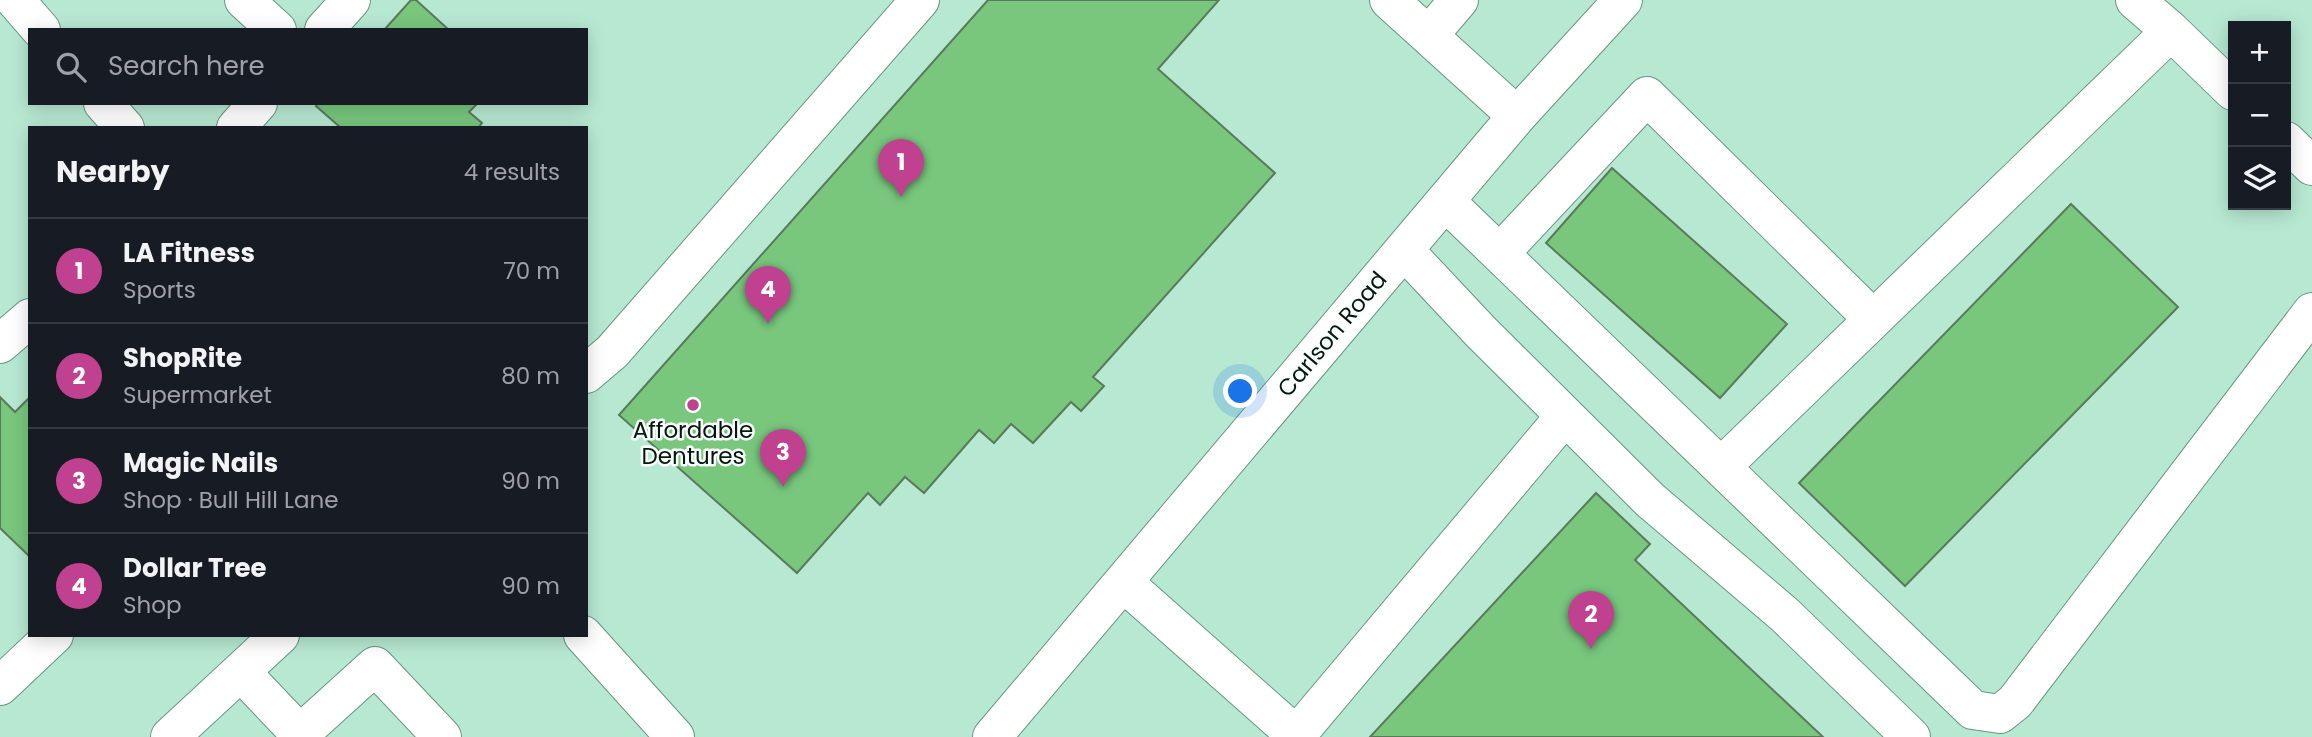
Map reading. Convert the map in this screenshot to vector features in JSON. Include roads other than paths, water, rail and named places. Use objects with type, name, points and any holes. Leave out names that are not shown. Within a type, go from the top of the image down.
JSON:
[{"type":"street","points":[[15,0],[39,28]]},
{"type":"street","points":[[244,0],[274,28]]},
{"type":"street","points":[[326,28],[351,0]]},
{"type":"street","points":[[588,372],[611,352],[919,0]]},
{"type":"street","points":[[1389,0],[1517,116]]},
{"type":"street","points":[[1429,35],[1459,0]]},
{"type":"street","name":"Carlson Road","points":[[992,737],[1517,116],[1623,0]]},
{"type":"street","points":[[2136,0],[2228,85]]},
{"type":"street","points":[[1721,467],[2171,31]]},
{"type":"street","points":[[1500,253],[1647,96],[1873,319]]},
{"type":"street","points":[[105,105],[123,126]]},
{"type":"street","points":[[238,126],[256,105]]},
{"type":"street","points":[[2291,146],[2312,166]]},
{"type":"street","points":[[1445,201],[1973,710],[2000,714],[2015,702],[2312,312]]},
{"type":"street","points":[[1404,250],[1650,500],[1785,615],[1911,737]]},
{"type":"street","points":[[0,344],[28,320]]},
{"type":"street","points":[[1123,582],[1296,737],[1565,416]]},
{"type":"street","points":[[8,664],[51,637]]},
{"type":"street","points":[[170,737],[278,637]]},
{"type":"street","points":[[585,637],[675,737]]},
{"type":"street","points":[[242,672],[300,734],[375,666],[442,737]]},
{"type":"place","name":"LA Fitness","points":[[901,197]]},
{"type":"place","name":"Dollar Tree","points":[[768,324]]},
{"type":"place","name":"Affordable Dentures","points":[[693,405]]},
{"type":"place","name":"Magic Nails","points":[[783,487]]},
{"type":"place","name":"ShopRite","points":[[1591,649]]}]
